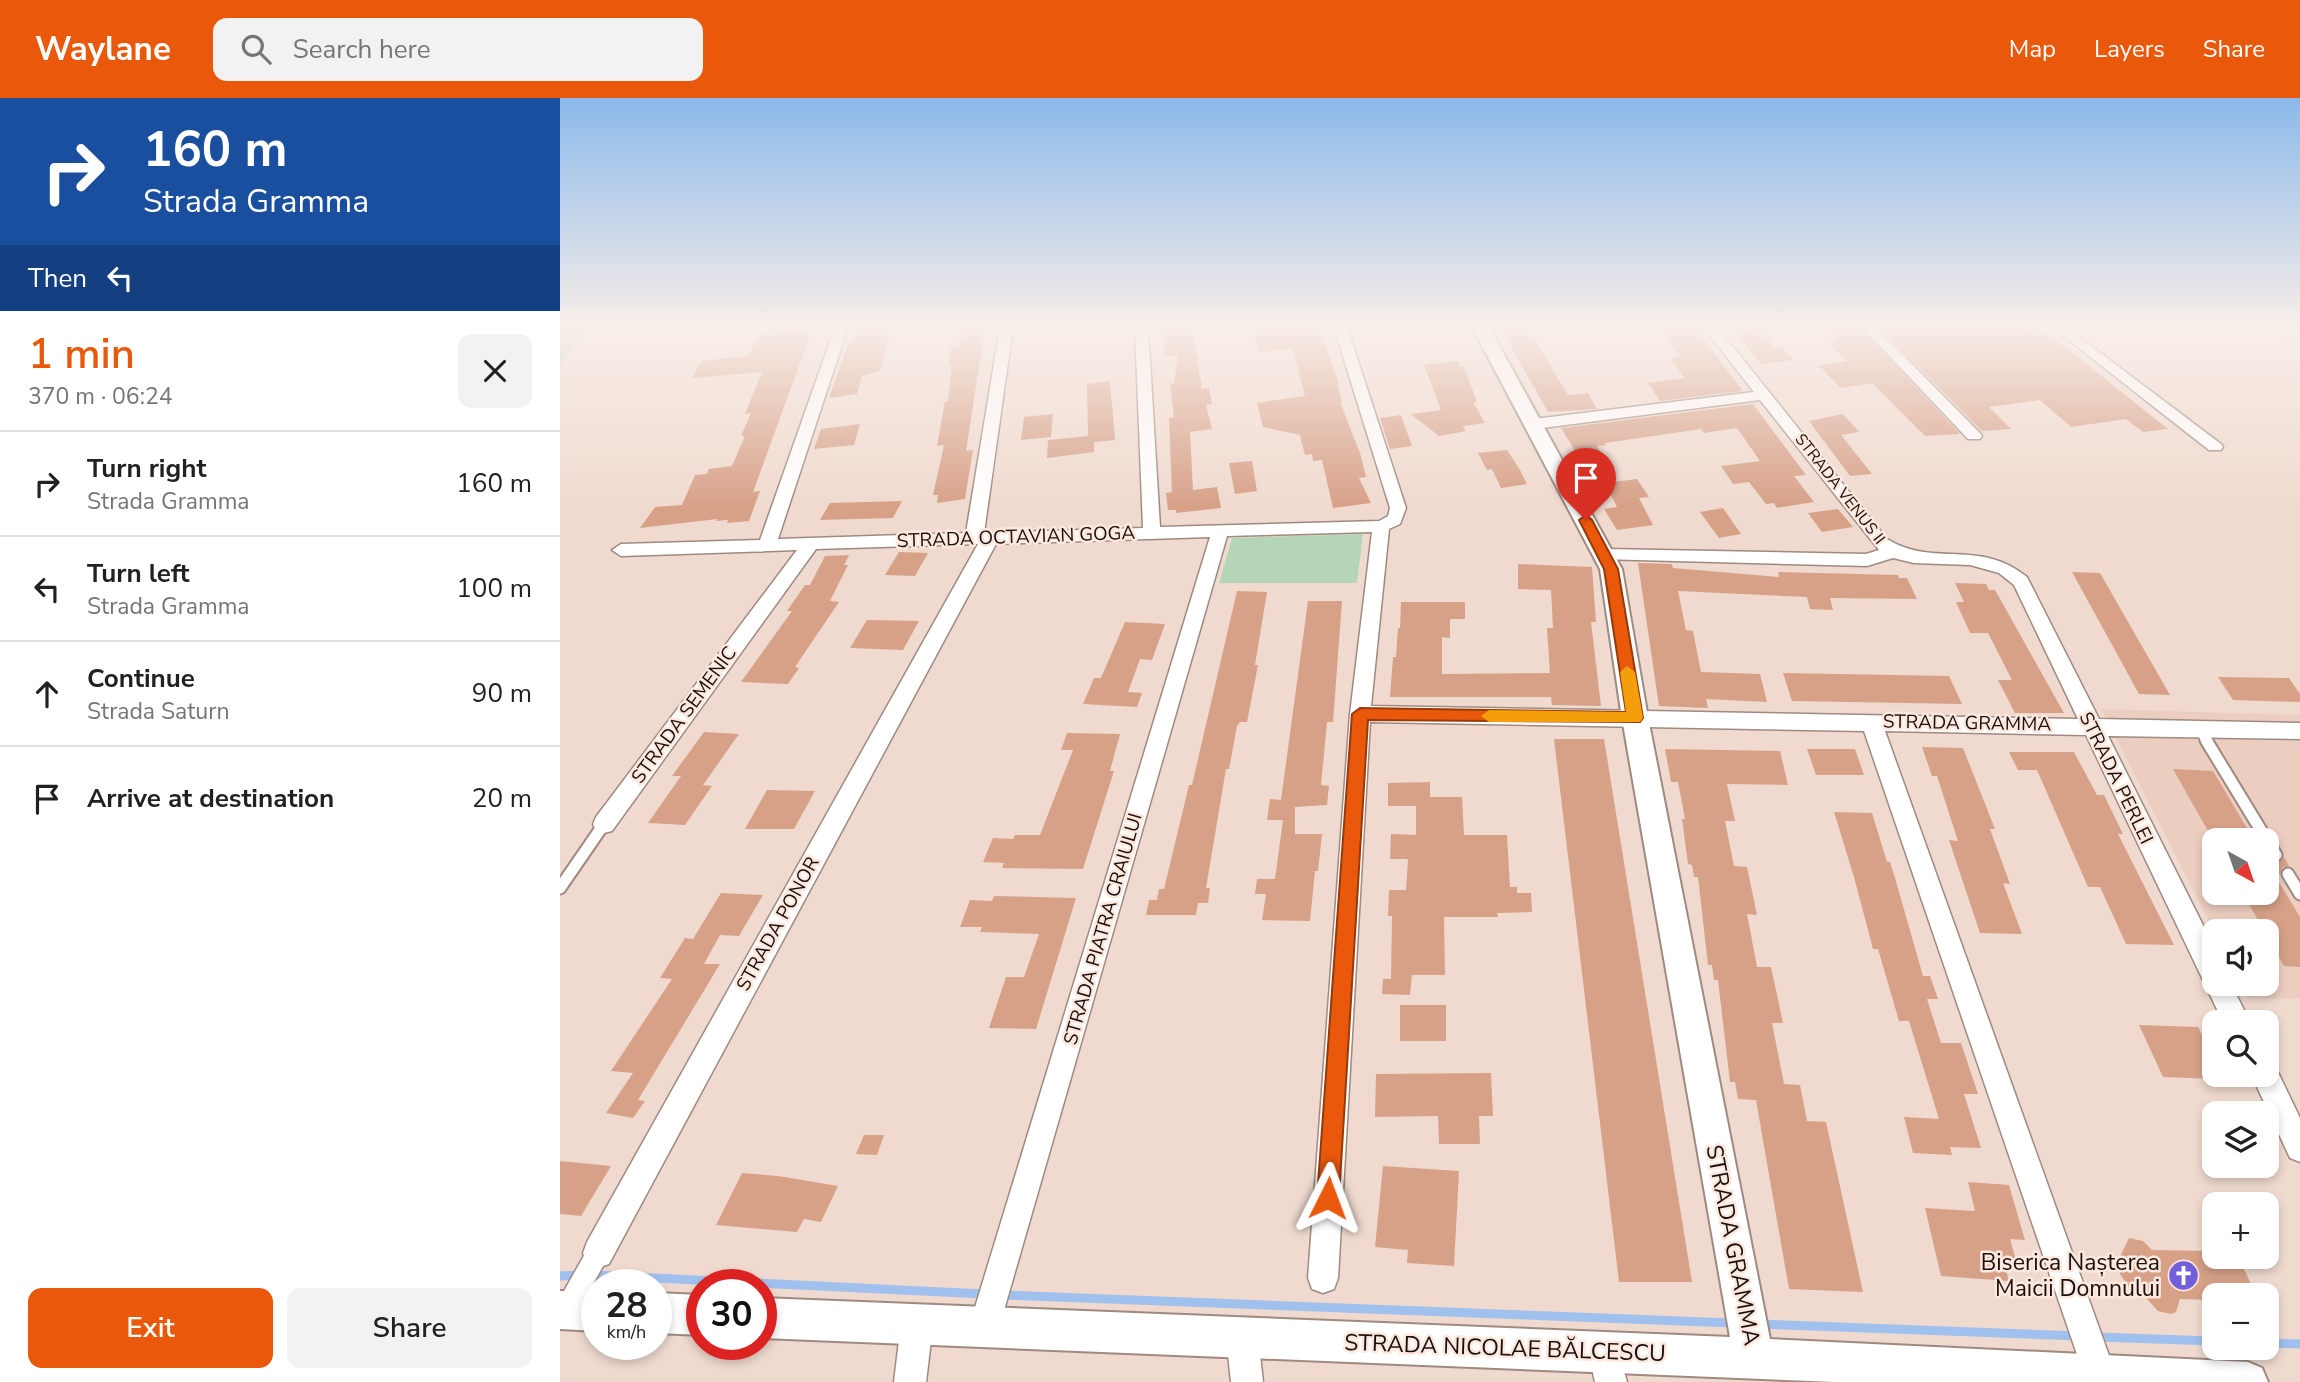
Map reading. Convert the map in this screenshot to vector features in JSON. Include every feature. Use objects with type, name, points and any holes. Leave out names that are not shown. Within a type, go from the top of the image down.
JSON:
[{"type":"street","points":[[767,545],[821,387]]},
{"type":"street","points":[[982,538],[999,387]]},
{"type":"street","points":[[1145,387],[1152,533]]},
{"type":"street","points":[[1323,1278],[1360,714],[1381,526],[1398,517],[1398,508],[1360,387]]},
{"type":"street","points":[[1513,387],[1605,555],[1867,560],[1891,552]]},
{"type":"street","name":"STRADA VENUS II","points":[[1759,387],[1881,543],[1891,552]]},
{"type":"street","points":[[1926,387],[1974,436]]},
{"type":"street","points":[[2136,387],[2215,447]]},
{"type":"street","points":[[1534,424],[1766,395]]},
{"type":"street","name":"STRADA OCTAVIAN GOGA","points":[[621,550],[1381,526]]},
{"type":"street","name":"STRADA PIATRA CRAIULUI","points":[[988,1318],[1220,531]]},
{"type":"street","name":"STRADA PONOR","points":[[571,1312],[598,1253],[982,538]]},
{"type":"street","name":"STRADA SEMENIC","points":[[604,824],[811,544]]},
{"type":"street","name":"STRADA PERLEI","points":[[1891,552],[1918,558],[1993,561],[2012,571],[2021,580],[2202,950]]},
{"type":"street","name":"STRADA GRAMMA","points":[[1605,555],[1611,569],[1635,718],[1749,1335]]},
{"type":"street","name":"STRADA GRAMMA","points":[[1360,714],[2090,725],[2300,731]]},
{"type":"street","points":[[1871,722],[2096,1364]]},
{"type":"street","points":[[2270,1087],[2300,1148]]},
{"type":"street","name":"STRADA NICOLAE BĂLCESCU","points":[[777,1319],[917,1324],[988,1318],[1607,1367],[1749,1335],[2096,1364],[2248,1382]]},
{"type":"street","points":[[910,1382],[917,1324]]},
{"type":"street","points":[[1242,1337],[1247,1382]]},
{"type":"lane","points":[[2199,728],[2260,828]]},
{"type":"lane","name":"STRADA SEMENIC","points":[[560,888],[604,824]]},
{"type":"lane","points":[[2288,874],[2300,894]]},
{"type":"shaded area","points":[[2101,709],[2300,715],[2300,999],[2247,996],[2279,996],[2279,919],[2208,919]]},
{"type":"green space","points":[[1363,534],[1357,583],[1219,583],[1232,538]]},
{"type":"building","points":[[756,387],[791,387],[753,492],[760,491],[749,521],[727,523],[728,520],[716,521],[717,519],[640,528],[655,507],[682,505],[695,475],[707,474],[709,469],[732,466],[745,436],[741,436],[751,413],[745,414]]},
{"type":"building","points":[[833,387],[859,387],[857,394],[829,398]]},
{"type":"building","points":[[950,387],[976,387],[966,451],[973,450],[965,499],[937,503],[938,495],[933,495],[944,445],[937,446],[945,401],[948,401]]},
{"type":"building","points":[[1087,387],[1111,387],[1115,440],[1094,442],[1094,452],[1047,458],[1048,440],[1088,436]]},
{"type":"building","points":[[1170,387],[1209,388],[1212,404],[1206,405],[1212,429],[1190,432],[1193,490],[1217,487],[1221,508],[1176,513],[1176,510],[1168,510],[1166,493],[1172,492],[1169,418],[1174,417]]},
{"type":"building","points":[[1303,387],[1338,387],[1340,402],[1360,453],[1366,477],[1359,478],[1371,503],[1333,508],[1322,460],[1313,461],[1312,454],[1305,455],[1300,435],[1263,427],[1257,403],[1305,396]]},
{"type":"building","points":[[1432,387],[1471,387],[1477,402],[1473,402],[1485,423],[1463,426],[1466,431],[1439,436],[1411,414],[1441,410]]},
{"type":"building","points":[[1534,387],[1563,387],[1568,395],[1588,393],[1597,409],[1548,412]]},
{"type":"building","points":[[1651,387],[1740,387],[1743,391],[1660,401]]},
{"type":"building","points":[[1876,387],[1916,387],[1960,434],[1925,436]]},
{"type":"building","points":[[1938,387],[2115,387],[2168,429],[2143,432],[2126,419],[2071,427],[2040,400],[1989,407],[2011,429],[1982,431]]},
{"type":"building","points":[[1753,404],[1806,475],[1794,476],[1814,502],[1777,508],[1774,503],[1766,504],[1749,482],[1733,484],[1721,466],[1760,461],[1737,428],[1704,433],[1701,429],[1605,443],[1606,445],[1597,446],[1606,461],[1583,464],[1561,428]]},
{"type":"building","points":[[1053,414],[1051,437],[1021,440],[1024,417]]},
{"type":"building","points":[[1843,414],[1859,432],[1841,435],[1872,474],[1850,476],[1809,421]]},
{"type":"building","points":[[1401,415],[1412,446],[1390,449],[1380,418]]},
{"type":"building","points":[[860,424],[854,445],[814,449],[821,429]]},
{"type":"building","points":[[1507,450],[1527,484],[1501,488],[1492,469],[1487,470],[1478,453]]},
{"type":"building","points":[[1252,461],[1257,491],[1235,494],[1229,463]]},
{"type":"building","points":[[1637,479],[1649,497],[1639,498],[1653,525],[1617,530],[1604,509],[1617,507],[1605,483]]},
{"type":"building","points":[[902,501],[893,518],[820,520],[830,503]]},
{"type":"building","points":[[1723,508],[1741,534],[1719,538],[1700,512]]},
{"type":"building","points":[[1838,509],[1853,527],[1822,532],[1808,513]]},
{"type":"building","points":[[899,552],[928,553],[915,576],[885,575]]},
{"type":"building","points":[[849,555],[844,565],[848,565],[830,601],[839,602],[795,667],[799,668],[788,684],[741,682],[792,611],[787,611],[805,585],[810,585],[825,556]]},
{"type":"building","points":[[1638,563],[1672,564],[1673,568],[1779,577],[1778,572],[1898,575],[1899,578],[1907,578],[1917,599],[1830,598],[1833,610],[1810,609],[1807,597],[1678,591],[1686,630],[1693,631],[1701,672],[1760,674],[1767,702],[1706,699],[1708,708],[1659,706]]},
{"type":"building","points":[[1518,564],[1592,567],[1596,622],[1591,622],[1601,706],[1552,705],[1551,697],[1390,697],[1401,602],[1465,602],[1465,619],[1450,619],[1450,638],[1442,637],[1442,674],[1550,673],[1547,628],[1553,628],[1551,590],[1518,589]]},
{"type":"building","points":[[2072,572],[2100,573],[2170,695],[2139,694]]},
{"type":"building","points":[[1955,583],[1986,584],[1989,590],[1995,590],[2064,713],[2015,713],[1998,680],[2012,680],[1988,633],[1970,633],[1956,602],[1964,602]]},
{"type":"building","points":[[1237,591],[1267,592],[1255,665],[1258,665],[1247,722],[1240,722],[1237,726],[1229,769],[1226,769],[1206,888],[1210,888],[1208,903],[1198,903],[1196,915],[1146,915],[1149,900],[1157,900],[1159,889],[1164,889],[1189,785],[1192,785]]},
{"type":"building","points":[[1308,601],[1342,601],[1333,722],[1327,722],[1321,785],[1329,786],[1327,805],[1295,807],[1295,834],[1322,834],[1318,871],[1315,871],[1310,921],[1262,920],[1266,894],[1255,894],[1257,879],[1275,879],[1283,820],[1267,820],[1270,799],[1281,800]]},
{"type":"building","points":[[867,620],[919,621],[903,650],[850,648]]},
{"type":"building","points":[[1125,622],[1165,624],[1152,660],[1140,659],[1128,692],[1142,693],[1137,707],[1083,704],[1094,678],[1101,678]]},
{"type":"building","points":[[1783,673],[1949,676],[1962,704],[1792,701]]},
{"type":"building","points":[[2218,677],[2289,678],[2300,694],[2300,702],[2233,700]]},
{"type":"building","points":[[704,732],[739,734],[703,785],[712,786],[685,825],[648,823],[681,776],[672,776]]},
{"type":"building","points":[[1067,733],[1120,734],[1110,771],[1114,771],[1083,869],[1002,868],[1004,863],[983,862],[993,838],[1013,839],[1015,835],[1040,835],[1073,750],[1061,750]]},
{"type":"building","points":[[1554,739],[1604,739],[1692,1282],[1619,1282]]},
{"type":"building","points":[[1922,747],[1963,748],[1995,829],[1990,829],[2010,884],[2003,883],[2022,934],[1980,933],[1949,840],[1958,841],[1937,776],[1932,776]]},
{"type":"building","points":[[1665,749],[1780,751],[1788,785],[1727,784],[1735,821],[1725,821],[1734,866],[1747,867],[1757,915],[1747,914],[1757,967],[1771,967],[1783,1023],[1772,1023],[1784,1084],[1800,1085],[1807,1121],[1826,1122],[1863,1292],[1789,1289],[1756,1100],[1738,1099],[1735,1082],[1730,1082],[1718,980],[1714,980],[1712,965],[1708,965],[1698,877],[1694,877],[1692,865],[1688,864],[1682,819],[1685,819],[1678,782],[1671,782]]},
{"type":"building","points":[[1807,749],[1855,749],[1864,775],[1816,775]]},
{"type":"building","points":[[2009,752],[2074,752],[2097,795],[2104,795],[2123,834],[2118,834],[2174,945],[2126,944],[2100,887],[2088,887],[2037,770],[2018,770]]},
{"type":"building","points":[[2173,769],[2213,771],[2247,828],[2206,828]]},
{"type":"building","points":[[1430,782],[1430,797],[1462,797],[1464,835],[1507,835],[1510,887],[1517,887],[1517,893],[1531,893],[1532,912],[1497,913],[1498,917],[1444,917],[1445,975],[1412,975],[1410,995],[1382,994],[1383,979],[1391,979],[1392,916],[1388,916],[1389,890],[1406,890],[1408,859],[1390,859],[1391,834],[1416,835],[1416,806],[1388,806],[1388,783]]},
{"type":"building","points":[[767,790],[815,791],[794,829],[745,829]]},
{"type":"building","points":[[1834,812],[1872,813],[1887,862],[1890,862],[1923,976],[1930,976],[1938,999],[1927,999],[1941,1043],[1961,1043],[1978,1094],[1964,1094],[1981,1148],[1950,1147],[1952,1155],[1913,1153],[1904,1117],[1939,1119],[1909,1021],[1899,1021],[1878,949],[1873,949]]},
{"type":"building","points":[[2284,857],[2289,866],[2283,867],[2280,874],[2279,861]]},
{"type":"building","points":[[2279,882],[2300,917],[2300,967],[2284,966],[2279,957],[2279,919],[2257,919],[2249,905],[2279,905]]},
{"type":"building","points":[[721,893],[763,895],[739,936],[720,935],[704,964],[720,964],[638,1100],[645,1101],[633,1118],[606,1113],[633,1073],[611,1071],[672,979],[660,978],[685,938],[693,939]]},
{"type":"building","points":[[994,896],[1076,898],[1036,1029],[989,1028],[1006,977],[1024,977],[1039,934],[980,932],[982,927],[960,927],[970,900],[992,901]]},
{"type":"building","points":[[1400,1005],[1446,1005],[1446,1041],[1400,1041]]},
{"type":"building","points":[[2139,1025],[2198,1027],[2202,1035],[2202,1079],[2163,1077]]},
{"type":"building","points":[[1491,1073],[1493,1116],[1479,1116],[1480,1144],[1439,1144],[1438,1116],[1375,1117],[1376,1074]]},
{"type":"building","points":[[864,1135],[884,1135],[877,1155],[856,1154]]},
{"type":"building","points":[[560,1161],[611,1166],[581,1216],[560,1214]]},
{"type":"building","points":[[1383,1166],[1459,1171],[1454,1266],[1407,1263],[1408,1250],[1375,1247]]},
{"type":"building","points":[[742,1173],[838,1186],[821,1222],[804,1219],[797,1232],[716,1225]]},
{"type":"building","points":[[1968,1182],[2009,1185],[2025,1240],[2010,1239],[2017,1264],[2004,1262],[2009,1281],[1941,1276],[1925,1208],[1975,1211]]},
{"type":"building","name":"Biserica Nașterea Maicii Domnului","points":[[2129,1238],[2143,1241],[2152,1250],[2202,1251],[2202,1269],[2244,1269],[2250,1283],[2202,1283],[2202,1300],[2180,1299],[2176,1312],[2171,1314],[2158,1311],[2147,1299],[2131,1290],[2120,1274],[2119,1259]]},
{"type":"waterway","points":[[560,1276],[579,1275]]},
{"type":"waterway","points":[[672,1279],[984,1294]]},
{"type":"waterway","points":[[1002,1295],[1733,1323]]},
{"type":"waterway","points":[[1761,1324],[2079,1336]]},
{"type":"waterway","points":[[2097,1337],[2202,1341]]},
{"type":"waterway","points":[[2279,1343],[2300,1344]]},
{"type":"slow traffic","points":[[1489,716],[1635,718],[1627,672]]},
{"type":"place","name":"Biserica Nașterea Maicii Domnului","points":[[2183,1275]]},
{"type":"route","points":[[1328,1198],[1360,714],[1635,718],[1611,569],[1586,520]]}]
